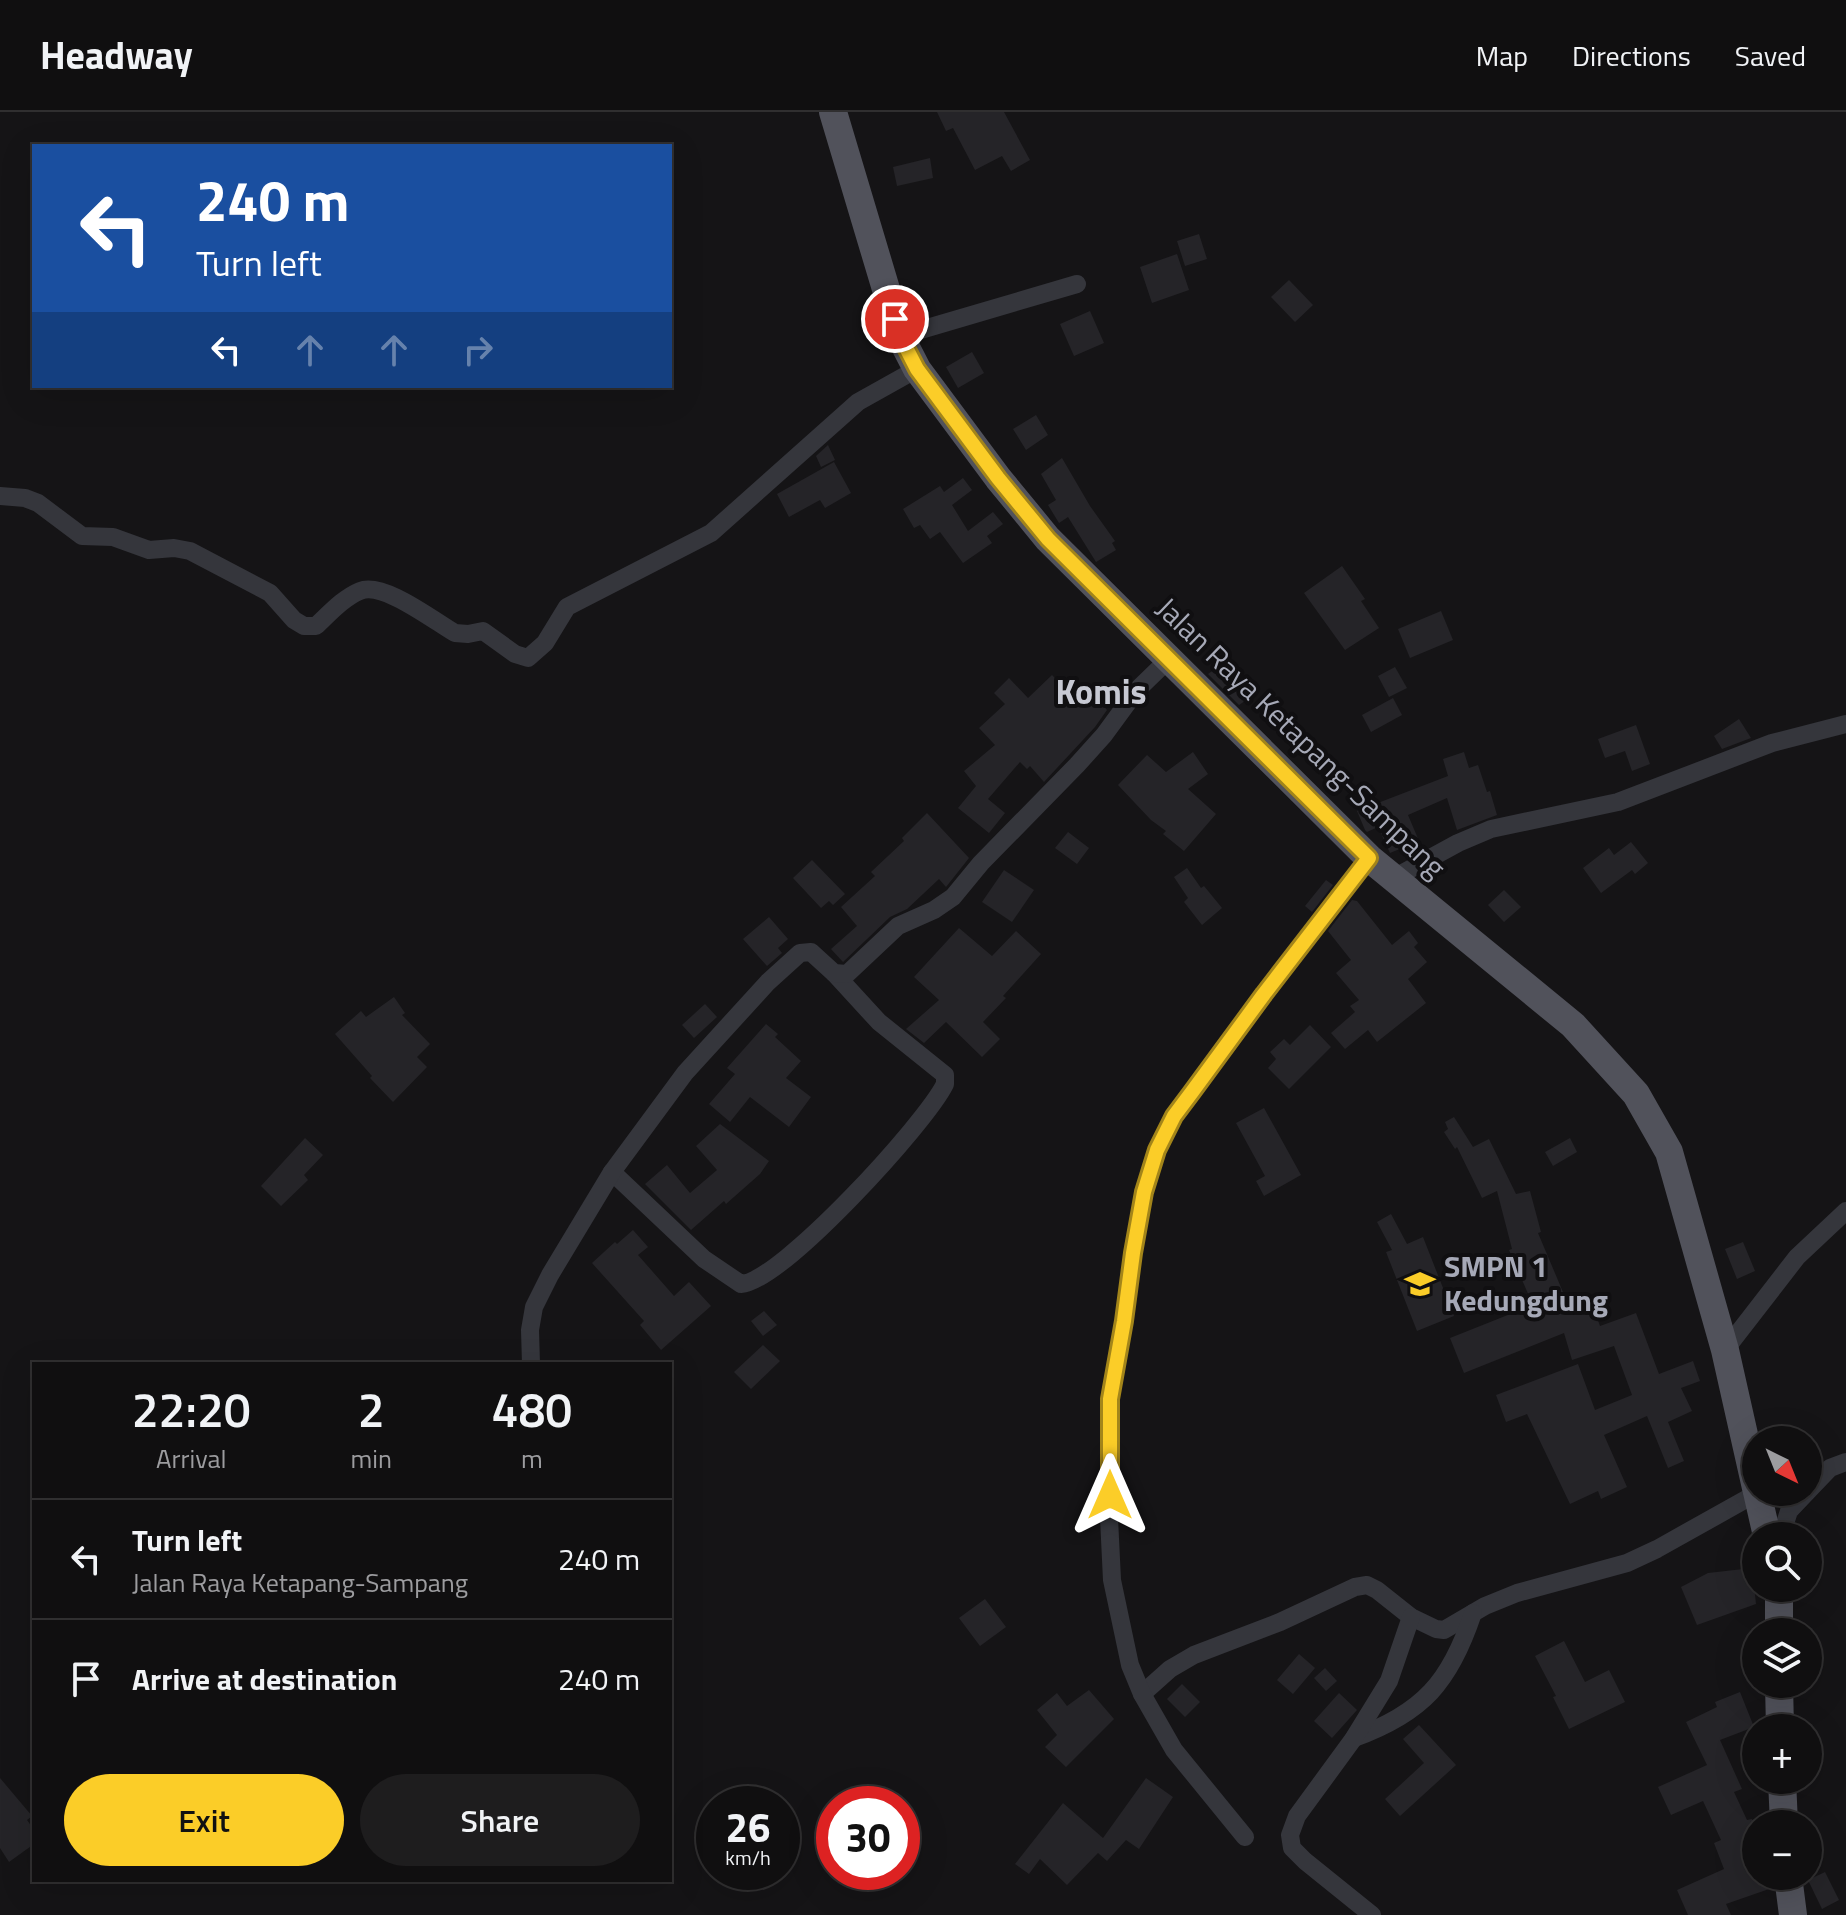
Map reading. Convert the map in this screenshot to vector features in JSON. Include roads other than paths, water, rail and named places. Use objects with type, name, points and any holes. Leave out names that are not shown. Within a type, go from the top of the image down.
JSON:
[{"type":"main road","name":"Jalan Raya Ketapang-Sampang","points":[[833,112],[900,336],[917,369],[998,478],[1048,539],[1369,858],[1573,1025],[1636,1094],[1669,1152],[1725,1350],[1742,1426]]},
{"type":"main road","points":[[1790,1890],[1793,1915]]},
{"type":"street","points":[[900,336],[1077,284]]},
{"type":"street","points":[[0,496],[38,503],[82,536],[113,537],[149,550],[174,548],[190,551],[270,593],[294,620],[304,626],[316,626],[363,589],[382,590],[455,633],[483,631],[515,654],[528,658],[545,643],[567,607],[711,533],[858,402],[917,369]]},
{"type":"street","points":[[834,973],[851,972],[898,926],[934,910],[953,897],[981,863],[1104,735],[1137,690],[1169,659]]},
{"type":"street","points":[[1392,879],[1491,829],[1618,802],[1772,743],[1846,724]]},
{"type":"street","points":[[1245,1837],[1174,1750],[1142,1694],[1130,1665],[1112,1580],[1110,1399],[1144,1192],[1157,1150],[1174,1116],[1369,858]]},
{"type":"street","points":[[531,1362],[530,1330],[534,1307],[612,1172],[685,1073],[724,1028],[800,953],[811,952],[879,1022],[945,1075],[945,1084],[879,1170],[787,1258],[756,1281],[741,1284],[704,1259],[612,1172]]},
{"type":"street","points":[[1725,1350],[1797,1257],[1846,1211]]},
{"type":"street","points":[[1822,1476],[1830,1468],[1846,1462]]},
{"type":"street","points":[[1142,1694],[1170,1669],[1194,1655],[1280,1622],[1355,1587],[1367,1585],[1411,1617],[1444,1630],[1473,1613],[1545,1583],[1627,1563],[1742,1500]]},
{"type":"street","points":[[1354,1738],[1409,1713],[1435,1688],[1451,1667],[1473,1613]]},
{"type":"street","points":[[1372,1915],[1292,1848],[1291,1828],[1354,1738],[1389,1681],[1411,1617]]},
{"type":"place","name":"SMPN 1 Kedungdung","points":[[1420,1284]]},
{"type":"district","name":"Komis","points":[[1101,692]]}]
